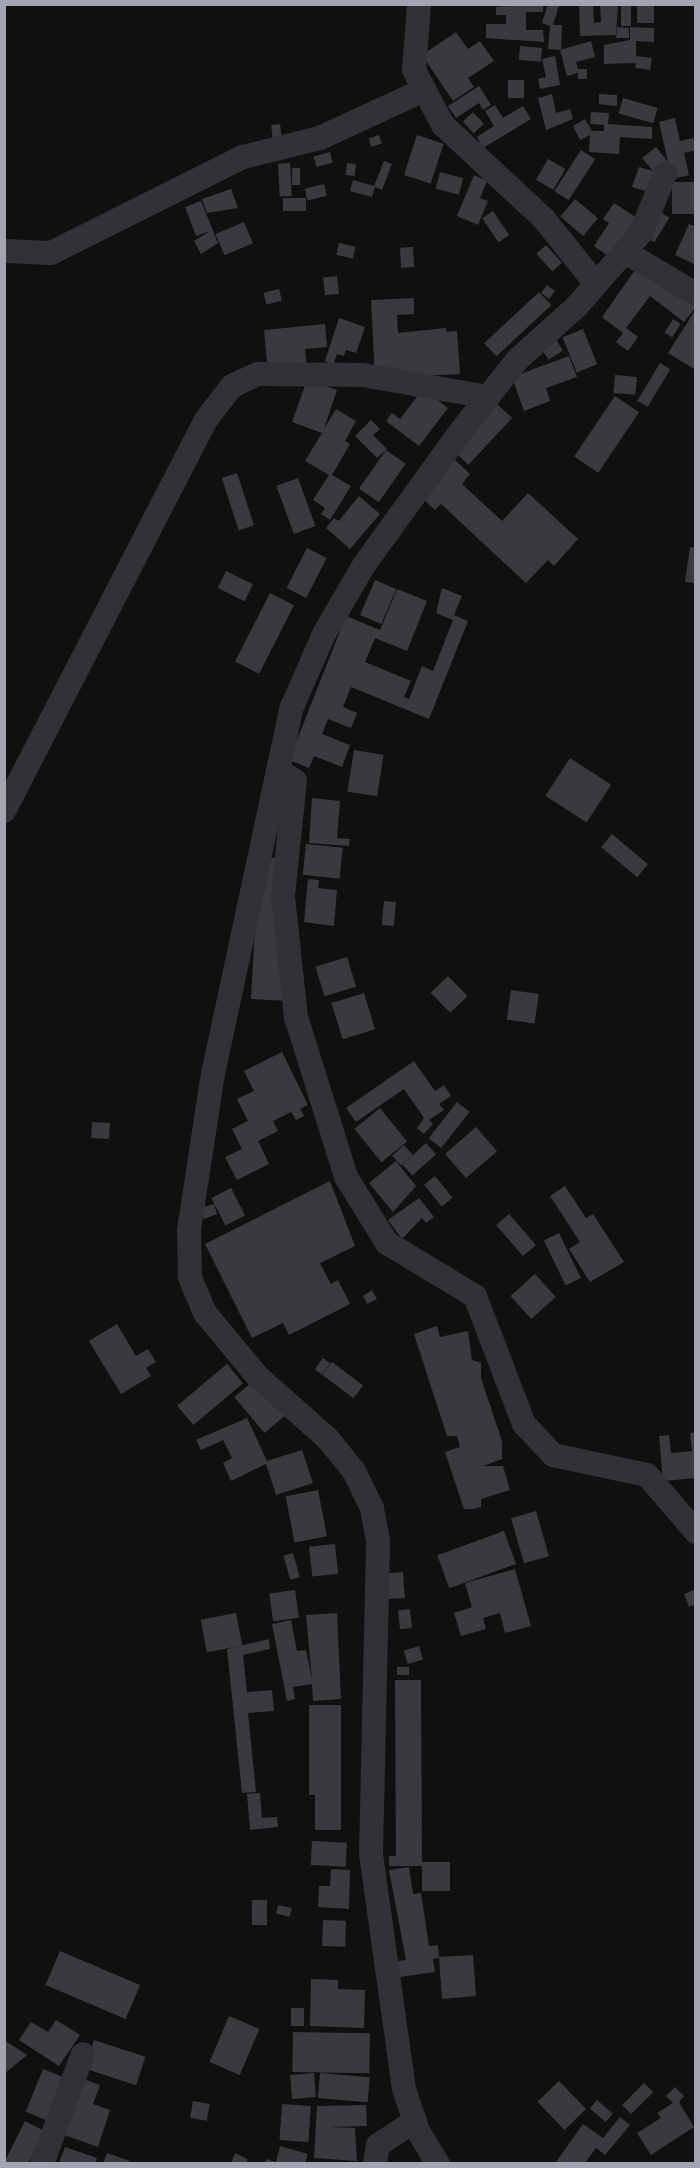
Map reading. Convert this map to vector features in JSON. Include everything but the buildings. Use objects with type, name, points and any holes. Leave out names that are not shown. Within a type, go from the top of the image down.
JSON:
[{"type":"street","points":[[419,4],[414,70],[443,125],[544,219],[596,284]]},
{"type":"street","points":[[4,251],[51,253],[243,157],[320,138],[424,90]]},
{"type":"street","points":[[438,2163],[415,2121],[392,2012],[371,1854],[378,1540],[372,1508],[354,1471],[327,1438],[258,1377],[222,1338],[205,1313],[190,1277],[189,1230],[213,1074],[292,706],[324,634],[364,565],[517,360],[596,284],[641,233],[665,174]]},
{"type":"street","points":[[625,252],[696,294]]},
{"type":"street","points":[[4,812],[183,462],[205,421],[232,387],[258,374],[363,375],[488,397]]},
{"type":"street","points":[[278,770],[295,781],[284,896],[296,1017],[346,1177],[387,1243],[475,1296],[524,1424],[553,1455],[647,1475],[696,1532]]},
{"type":"street","points":[[42,2163],[83,2054]]},
{"type":"street","points":[[375,2163],[378,2145],[415,2121]]}]
